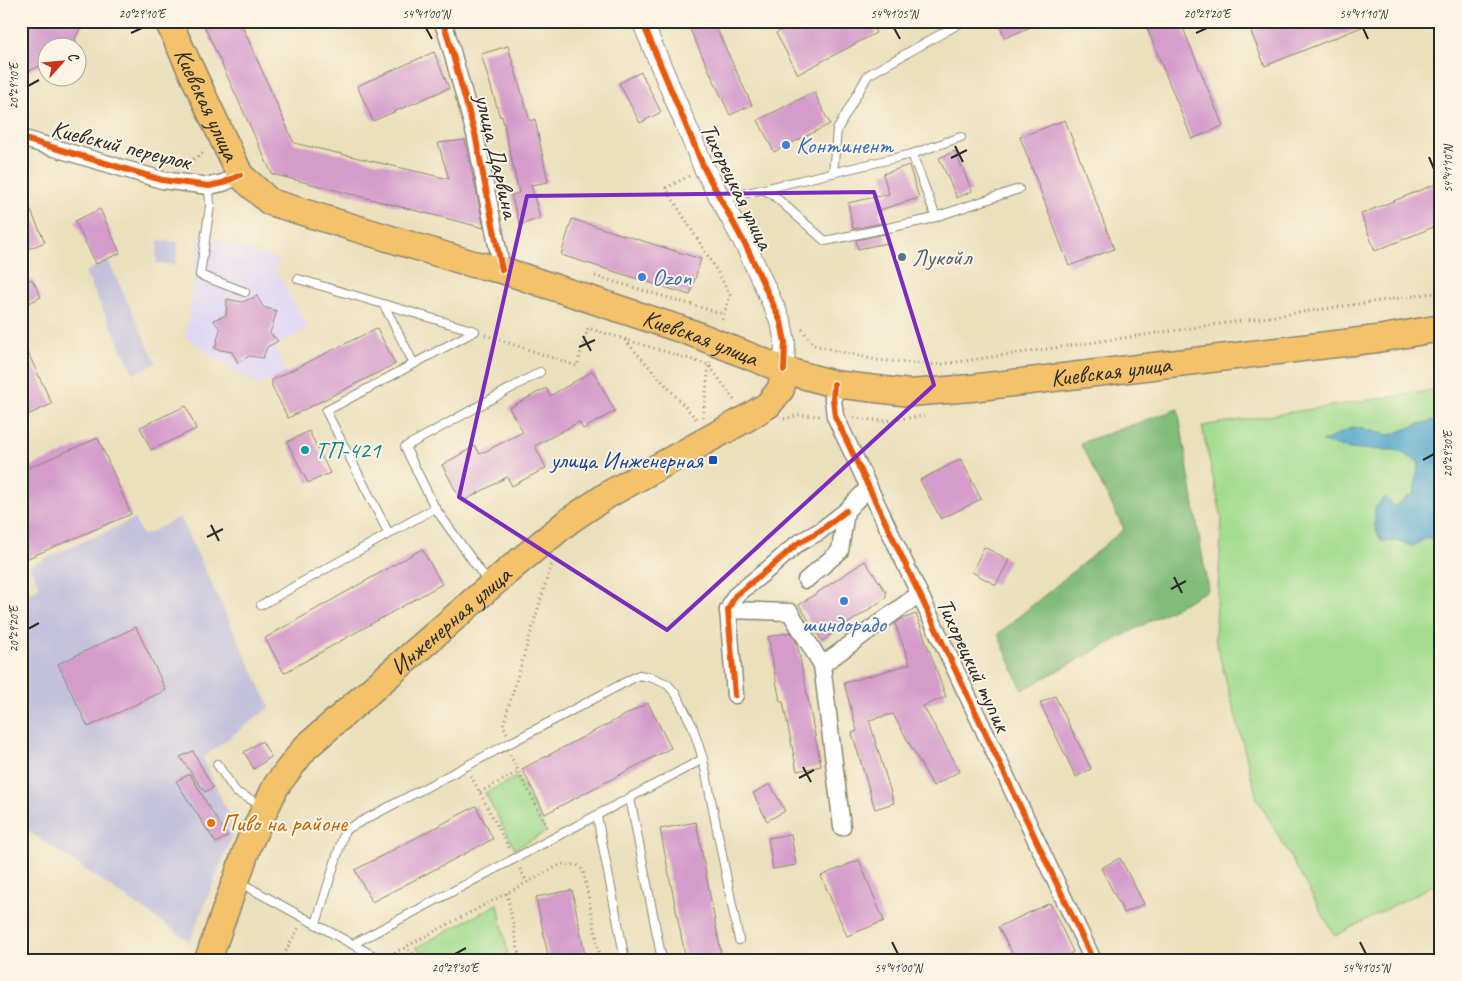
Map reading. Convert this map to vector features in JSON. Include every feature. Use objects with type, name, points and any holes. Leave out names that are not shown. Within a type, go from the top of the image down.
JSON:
[{"type":"main road","name":"Киевская улица","points":[[168,21],[240,175],[270,202],[473,264],[502,270],[712,354],[784,370],[834,384],[910,393],[971,388],[1377,338],[1441,328]]},
{"type":"main road","name":"Инженерная улица","points":[[208,960],[250,843],[266,807],[276,786],[305,748],[570,520],[609,494],[768,405],[781,389],[784,370]]},
{"type":"street","name":"улица Дарвина","points":[[442,21],[475,134],[502,270]]},
{"type":"street","name":"Тихорецкая улица","points":[[642,21],[704,168],[748,250],[781,322],[785,342],[784,370]]},
{"type":"street","name":"Киевский переулок","points":[[21,138],[162,180],[209,186],[223,183],[240,175]]},
{"type":"street","name":"Тихорецкий тупик","points":[[834,384],[835,416],[1093,960]]},
{"type":"street","points":[[735,695],[728,610],[735,596],[797,544],[820,531],[846,511],[869,487]]},
{"type":"street","points":[[806,580],[840,551],[846,511]]},
{"type":"street","points":[[822,666],[919,594]]},
{"type":"street","points":[[728,610],[790,612],[822,666],[842,827]]},
{"type":"lane","points":[[833,174],[837,130],[868,74],[964,21]]},
{"type":"lane","points":[[720,200],[912,154],[961,137]]},
{"type":"lane","points":[[912,154],[936,217]]},
{"type":"lane","points":[[209,186],[210,206],[200,275],[245,292]]},
{"type":"lane","points":[[764,190],[772,194],[825,241],[926,220],[1019,189]]},
{"type":"lane","points":[[298,279],[475,331]]},
{"type":"lane","points":[[384,305],[414,364]]},
{"type":"lane","points":[[389,534],[326,410],[475,331]]},
{"type":"lane","points":[[491,586],[436,508],[405,447],[540,372]]},
{"type":"lane","points":[[261,605],[436,508]]},
{"type":"lane","points":[[316,924],[345,830],[639,675],[667,684],[676,694],[692,725],[703,759],[739,940]]},
{"type":"lane","points":[[353,944],[703,759]]},
{"type":"lane","points":[[217,764],[236,792],[266,807]]},
{"type":"lane","points":[[630,798],[662,960]]},
{"type":"lane","points":[[596,816],[624,960]]},
{"type":"lane","points":[[237,881],[380,960]]},
{"type":"path","points":[[162,180],[164,164],[173,166],[196,158],[203,153],[204,144]]},
{"type":"path","points":[[624,339],[702,426],[712,354],[730,296],[717,270],[666,188],[704,168]]},
{"type":"path","points":[[593,276],[724,314]]},
{"type":"path","points":[[797,322],[813,344],[822,347],[876,360],[936,365],[1441,292]]},
{"type":"path","points":[[475,331],[577,366],[588,328],[624,339],[712,354]]},
{"type":"path","points":[[712,354],[718,368]]},
{"type":"path","points":[[712,354],[739,407]]},
{"type":"path","points":[[778,421],[798,415],[884,420],[931,415]]},
{"type":"path","points":[[552,561],[503,725],[518,772],[554,838]]},
{"type":"path","points":[[466,766],[527,882]]},
{"type":"path","points":[[480,792],[518,772]]},
{"type":"path","points":[[380,960],[562,864],[576,865],[583,870],[601,960]]},
{"type":"path","points":[[507,893],[520,960]]},
{"type":"path","points":[[281,960],[304,918]]},
{"type":"path","points":[[403,947],[426,960]]},
{"type":"highlighted area","points":[[874,192],[934,385],[667,630],[459,497],[527,196]]},
{"type":"shaded area","points":[[200,234],[279,260],[275,270],[309,328],[275,346],[287,373],[268,382],[256,385],[186,337]]},
{"type":"shaded area","points":[[158,240],[178,242],[176,265],[156,263]]},
{"type":"shaded area","points":[[108,260],[156,363],[134,374],[85,272]]},
{"type":"shaded area","points":[[180,517],[270,707],[203,758],[235,829],[190,941],[21,826],[21,596],[40,587],[29,566],[134,519],[143,536]]},
{"type":"green space","points":[[1441,389],[1441,419],[1419,424],[1390,435],[1353,427],[1350,449],[1396,450],[1419,462],[1414,493],[1395,506],[1385,498],[1381,541],[1395,541],[1413,546],[1428,537],[1441,546],[1441,881],[1335,936],[1257,798],[1215,638],[1222,519],[1202,426]]},
{"type":"green space","points":[[1178,409],[1208,590],[1022,690],[998,634],[1124,529],[1080,443]]},
{"type":"green space","points":[[517,777],[546,832],[515,849],[485,793]]},
{"type":"green space","points":[[498,904],[509,960],[436,960],[415,948]]},
{"type":"water","points":[[1441,419],[1441,546],[1428,537],[1413,546],[1396,541],[1381,541],[1375,527],[1375,508],[1385,497],[1395,506],[1414,493],[1419,462],[1396,450],[1350,449],[1322,442],[1353,427],[1390,435],[1419,424]]},
{"type":"building","points":[[33,21],[85,21],[75,38],[38,38],[38,67],[28,71],[21,58],[21,26]]},
{"type":"building","points":[[202,21],[240,21],[294,143],[449,179],[438,143],[465,140],[484,228],[272,174]]},
{"type":"building","points":[[686,21],[713,21],[752,105],[730,115]]},
{"type":"building","points":[[798,21],[870,21],[876,33],[798,74],[776,33]]},
{"type":"building","points":[[998,21],[1044,21],[1005,38]]},
{"type":"building","points":[[1144,21],[1180,21],[1223,126],[1192,139]]},
{"type":"building","points":[[1277,21],[1374,22],[1265,66],[1251,32]]},
{"type":"building","points":[[508,46],[530,121],[535,119],[548,182],[531,185],[540,218],[520,225],[511,195],[519,193],[502,116],[500,117],[481,54]]},
{"type":"building","points":[[434,52],[449,88],[373,121],[357,86]]},
{"type":"building","points":[[641,72],[661,112],[640,123],[619,83]]},
{"type":"building","points":[[814,92],[830,124],[774,152],[758,120]]},
{"type":"building","points":[[1065,120],[1114,249],[1069,266],[1020,137]]},
{"type":"building","points":[[955,151],[972,191],[957,198],[939,158]]},
{"type":"building","points":[[909,165],[919,198],[879,210],[882,223],[853,229],[848,203],[889,194],[883,174]]},
{"type":"building","points":[[1441,182],[1441,224],[1375,251],[1361,214]]},
{"type":"building","points":[[21,189],[45,242],[21,252]]},
{"type":"building","points":[[100,209],[120,253],[96,264],[75,221]]},
{"type":"building","points":[[572,219],[701,259],[690,295],[561,255]]},
{"type":"building","points":[[885,234],[887,243],[858,249],[856,240]]},
{"type":"building","points":[[32,279],[41,297],[21,307],[21,284]]},
{"type":"building","points":[[257,296],[263,307],[277,311],[270,333],[278,341],[267,347],[263,358],[249,356],[238,363],[232,352],[215,349],[220,329],[213,320],[226,315],[227,299],[242,302]]},
{"type":"building","points":[[377,328],[395,364],[288,418],[272,386],[272,380]]},
{"type":"building","points":[[21,338],[52,404],[21,418]]},
{"type":"building","points":[[593,371],[615,411],[583,429],[579,422],[535,446],[546,468],[512,486],[507,477],[462,502],[442,465],[475,446],[480,454],[523,432],[509,408],[546,388],[550,396]]},
{"type":"building","points":[[186,406],[196,429],[151,450],[140,427]]},
{"type":"building","name":"ТП-421","points":[[309,431],[330,473],[308,483],[287,442]]},
{"type":"building","points":[[98,438],[131,514],[21,561],[21,471]]},
{"type":"building","points":[[961,459],[981,499],[941,519],[920,480]]},
{"type":"building","points":[[984,547],[1009,560],[996,585],[972,572]]},
{"type":"building","points":[[422,549],[442,584],[284,673],[265,638]]},
{"type":"building","name":"шиндорадо","points":[[865,561],[886,592],[886,598],[822,641],[799,605]]},
{"type":"building","points":[[916,614],[946,697],[923,706],[960,771],[933,786],[893,714],[869,720],[894,803],[875,809],[852,733],[857,731],[844,683],[910,664],[895,624]]},
{"type":"building","points":[[136,627],[166,690],[88,727],[58,664]]},
{"type":"building","points":[[791,632],[797,643],[821,766],[797,771],[783,702],[780,702],[768,637]]},
{"type":"building","points":[[1055,696],[1091,769],[1076,777],[1040,703]]},
{"type":"building","points":[[648,703],[671,748],[545,814],[522,769]]},
{"type":"building","points":[[262,741],[271,757],[254,769],[244,752]]},
{"type":"building","points":[[193,751],[213,788],[205,792],[180,757]]},
{"type":"building","points":[[190,774],[228,836],[216,843],[176,781]]},
{"type":"building","points":[[770,784],[785,811],[767,821],[753,793]]},
{"type":"building","points":[[476,806],[493,839],[372,902],[355,870]]},
{"type":"building","points":[[696,822],[722,958],[711,960],[686,960],[660,829]]},
{"type":"building","points":[[791,834],[796,865],[773,869],[768,838]]},
{"type":"building","points":[[1120,858],[1144,904],[1124,913],[1101,868]]},
{"type":"building","points":[[859,860],[884,921],[847,936],[821,876]]},
{"type":"building","points":[[572,890],[586,960],[549,960],[536,897]]},
{"type":"building","points":[[1050,903],[1073,952],[1059,960],[1016,960],[998,927]]},
{"type":"cycle path","points":[[442,21],[475,134],[502,270]]},
{"type":"cycle path","points":[[642,21],[704,168],[748,250],[781,322],[785,342],[784,370]]},
{"type":"cycle path","points":[[21,138],[162,180],[209,186],[223,183],[240,175]]},
{"type":"cycle path","points":[[834,384],[835,416],[1093,960]]},
{"type":"cycle path","points":[[735,695],[728,610],[735,596],[797,544],[820,531],[846,511]]},
{"type":"place","name":"Континент","points":[[786,145]]},
{"type":"place","name":"Лукойл","points":[[902,257]]},
{"type":"place","name":"Ozon","points":[[642,277]]},
{"type":"place","name":"ТП-421","points":[[305,450]]},
{"type":"place","name":"улица Инженерная","points":[[713,460]]},
{"type":"place","name":"шиндорадо","points":[[844,601]]},
{"type":"place","name":"Пиво на районе","points":[[211,823]]}]
